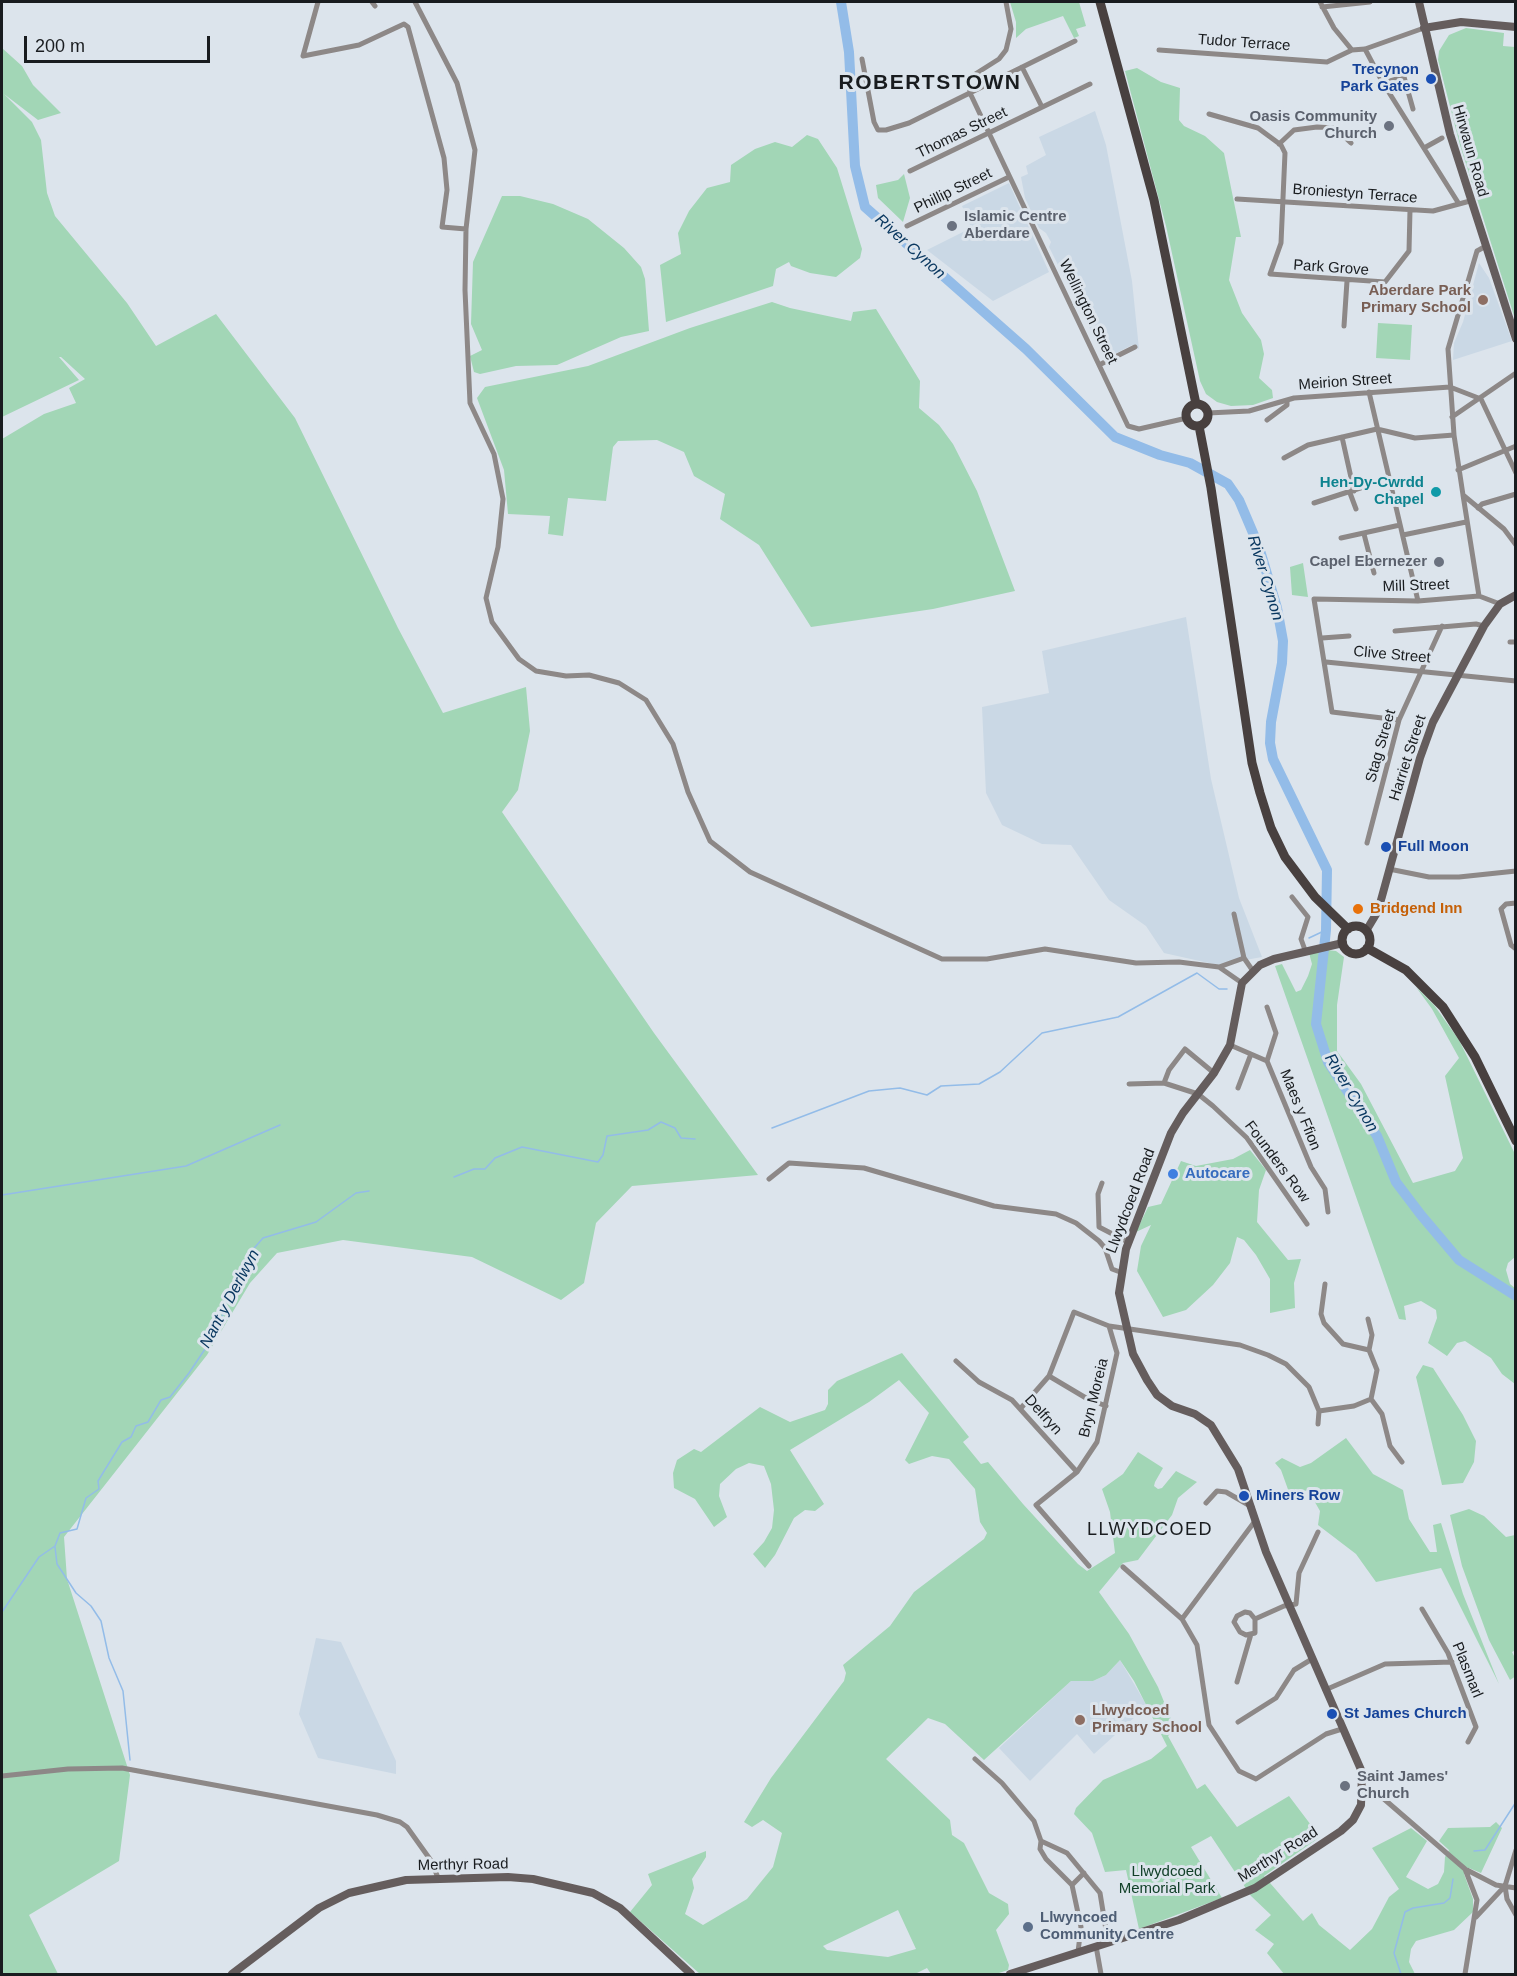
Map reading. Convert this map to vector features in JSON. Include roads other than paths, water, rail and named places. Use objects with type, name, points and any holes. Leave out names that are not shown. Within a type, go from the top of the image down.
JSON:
[{"type":"main road","points":[[1100,2],[1154,200],[1196,404]]},
{"type":"main road","name":"Hirwaun Road","points":[[1419,2],[1450,134],[1515,339]]},
{"type":"main road","points":[[1424,28],[1461,22],[1515,27]]},
{"type":"main road","points":[[1196,404],[1205,407],[1208,413],[1206,422],[1199,426],[1191,424],[1187,418],[1189,407],[1196,404]]},
{"type":"main road","points":[[1199,426],[1212,488],[1252,763],[1271,828],[1280,848],[1299,878],[1348,929]]},
{"type":"main road","points":[[1500,604],[1515,595]]},
{"type":"main road","name":"Harriet Street","points":[[1366,931],[1378,911],[1426,739],[1457,673],[1484,626],[1500,604]]},
{"type":"main road","points":[[1242,983],[1253,971],[1274,959],[1338,943],[1352,953],[1361,953],[1367,948],[1370,939],[1366,931],[1355,927],[1348,929],[1338,943]]},
{"type":"main road","points":[[1367,948],[1406,970],[1443,1007],[1475,1057],[1515,1141]]},
{"type":"main road","name":"Llwydcoed Road","points":[[1242,983],[1230,1046],[1214,1073],[1171,1133],[1128,1242],[1120,1272],[1119,1293],[1134,1354],[1157,1395],[1172,1406],[1195,1414],[1211,1425],[1224,1442],[1238,1469],[1255,1521],[1325,1690],[1362,1772],[1364,1787]]},
{"type":"main road","name":"Merthyr Road","points":[[1010,1974],[1179,1920],[1256,1888],[1353,1820],[1361,1806],[1364,1787]]},
{"type":"main road","name":"Merthyr Road","points":[[232,1974],[319,1908],[349,1893],[373,1885],[438,1878],[525,1878],[593,1893],[634,1920],[691,1974]]},
{"type":"street","points":[[318,2],[303,56],[359,45],[404,24],[408,27],[439,136],[447,190],[442,227],[466,229]]},
{"type":"street","points":[[415,2],[457,83],[470,126],[475,163],[466,229],[465,290],[470,403],[494,454],[503,499],[498,547],[486,598],[492,622],[519,659],[536,671],[566,676],[589,675],[620,682],[646,700],[673,744],[688,792],[710,841],[750,872],[942,959],[987,959],[1045,949],[1136,963],[1179,962],[1219,967],[1244,958]]},
{"type":"street","points":[[970,93],[969,78],[999,59],[1006,50],[1011,29],[1006,2]]},
{"type":"street","points":[[1370,2],[1321,4],[1334,28],[1352,50],[1365,49],[1424,28]]},
{"type":"street","points":[[862,59],[874,122],[878,130],[909,123],[1075,41]]},
{"type":"street","points":[[1365,49],[1383,83],[1460,204]]},
{"type":"street","name":"Tudor Terrace","points":[[1159,50],[1327,62],[1352,50]]},
{"type":"street","points":[[1022,67],[1042,107]]},
{"type":"street","points":[[1383,83],[1404,77],[1413,109]]},
{"type":"street","name":"Thomas Street","points":[[910,171],[1090,84]]},
{"type":"street","name":"Wellington Street","points":[[970,93],[1101,364],[1128,426],[1139,429],[1187,418]]},
{"type":"street","points":[[1209,114],[1258,128],[1279,144],[1285,153],[1284,201]]},
{"type":"street","points":[[1279,144],[1294,130],[1317,127],[1335,128],[1351,143]]},
{"type":"street","points":[[1424,148],[1442,138]]},
{"type":"street","name":"Phillip Street","points":[[907,226],[1009,177]]},
{"type":"street","name":"Broniestyn Terrace","points":[[1237,199],[1433,211],[1470,201]]},
{"type":"street","name":"Park Grove","points":[[1284,201],[1281,243],[1270,274],[1347,281],[1385,282],[1409,251],[1410,210]]},
{"type":"street","points":[[1479,596],[1458,470],[1448,349],[1477,251],[1486,246]]},
{"type":"street","points":[[1344,326],[1347,281]]},
{"type":"street","points":[[1101,364],[1136,347]]},
{"type":"street","points":[[1452,417],[1515,373]]},
{"type":"street","points":[[1450,387],[1479,399],[1515,473]]},
{"type":"street","name":"Meirion Street","points":[[1208,413],[1249,411],[1287,400],[1450,387]]},
{"type":"street","points":[[1369,392],[1418,601]]},
{"type":"street","points":[[1267,420],[1287,405],[1287,400]]},
{"type":"street","points":[[1284,459],[1308,445],[1377,429],[1415,438],[1454,435]]},
{"type":"street","points":[[1342,436],[1356,509]]},
{"type":"street","points":[[1458,470],[1515,446]]},
{"type":"street","points":[[1314,503],[1388,479]]},
{"type":"street","points":[[1478,508],[1482,504],[1515,494]]},
{"type":"street","points":[[1463,495],[1504,529],[1515,545]]},
{"type":"street","points":[[1403,535],[1466,522]]},
{"type":"street","points":[[1341,538],[1401,525]]},
{"type":"street","points":[[1364,534],[1374,573]]},
{"type":"street","name":"Mill Street","points":[[1322,638],[1314,599],[1418,601],[1479,596],[1500,604]]},
{"type":"street","points":[[1395,631],[1476,624],[1484,626]]},
{"type":"street","name":"Stag Street","points":[[1367,843],[1399,720],[1442,626]]},
{"type":"street","points":[[1349,636],[1322,638],[1332,712],[1399,720]]},
{"type":"street","name":"Clive Street","points":[[1326,662],[1457,673],[1515,681]]},
{"type":"street","points":[[1389,869],[1429,877],[1459,877],[1515,871]]},
{"type":"street","points":[[1292,897],[1308,917],[1301,939],[1305,950]]},
{"type":"street","points":[[1515,903],[1506,904],[1501,909],[1511,945],[1515,949]]},
{"type":"street","points":[[1234,914],[1244,958],[1253,971]]},
{"type":"street","points":[[1219,967],[1242,983]]},
{"type":"street","name":"Maes y Ffion","points":[[1267,1007],[1276,1033],[1267,1061],[1311,1167],[1325,1189],[1328,1212]]},
{"type":"street","name":"Maes y Ffion","points":[[1230,1046],[1267,1061]]},
{"type":"street","points":[[1164,1083],[1169,1070],[1185,1049],[1214,1073]]},
{"type":"street","points":[[1239,1088],[1251,1054]]},
{"type":"street","points":[[1129,1084],[1164,1083],[1198,1094]]},
{"type":"street","name":"Founders Row","points":[[1198,1094],[1247,1138],[1307,1224]]},
{"type":"street","points":[[769,1179],[789,1163],[864,1168],[994,1206],[1056,1214],[1076,1223],[1099,1241],[1105,1248],[1112,1269],[1120,1272]]},
{"type":"street","points":[[1102,1183],[1098,1194],[1099,1227],[1128,1242]]},
{"type":"street","points":[[1325,1284],[1321,1314],[1324,1323],[1342,1344],[1369,1350]]},
{"type":"street","points":[[1021,1408],[1049,1376],[1074,1312],[1109,1326],[1142,1333],[1240,1345],[1268,1355],[1286,1364],[1312,1392],[1319,1411],[1318,1424]]},
{"type":"street","points":[[1368,1318],[1372,1335],[1369,1350],[1377,1370],[1371,1399],[1382,1414],[1390,1446],[1402,1462]]},
{"type":"street","name":"Bryn Moreia","points":[[1089,1566],[1036,1505],[1077,1472],[1098,1442],[1117,1353],[1109,1326]]},
{"type":"street","name":"Delfryn","points":[[956,1361],[979,1382],[1012,1400],[1021,1408],[1077,1472]]},
{"type":"street","points":[[1049,1376],[1086,1398],[1106,1406]]},
{"type":"street","points":[[1319,1411],[1354,1406],[1371,1399]]},
{"type":"street","points":[[1206,1503],[1217,1491],[1226,1492],[1252,1507]]},
{"type":"street","points":[[1182,1619],[1255,1521]]},
{"type":"street","points":[[1255,1619],[1284,1606],[1296,1604],[1299,1573],[1318,1532]]},
{"type":"street","points":[[1123,1567],[1182,1619],[1197,1645],[1209,1725],[1239,1771],[1256,1779],[1326,1734],[1342,1729]]},
{"type":"street","name":"Plasmarl","points":[[1422,1609],[1452,1662],[1476,1727],[1468,1742]]},
{"type":"street","points":[[1238,1682],[1251,1634],[1255,1633],[1255,1619],[1250,1613],[1245,1612],[1237,1616],[1234,1623],[1240,1632],[1251,1634]]},
{"type":"street","points":[[1238,1722],[1276,1698],[1294,1670],[1312,1659]]},
{"type":"street","points":[[1325,1690],[1384,1664],[1452,1662]]},
{"type":"street","points":[[975,1759],[1002,1783],[1028,1815],[1041,1841],[1041,1849],[1046,1859],[1071,1885],[1081,1927],[1078,1953]]},
{"type":"street","points":[[2,1776],[68,1768],[122,1768],[377,1815],[400,1822],[407,1827],[432,1862],[438,1878]]},
{"type":"street","points":[[1364,1787],[1377,1793],[1465,1869],[1496,1886],[1515,1888]]},
{"type":"street","points":[[1041,1841],[1067,1853],[1100,1893],[1108,1942]]},
{"type":"street","points":[[1515,1850],[1505,1886],[1507,1899],[1515,1915]]},
{"type":"street","points":[[1465,1869],[1477,1900],[1465,1974]]},
{"type":"street","points":[[1071,1885],[1084,1873]]},
{"type":"street","points":[[1476,1917],[1505,1886]]},
{"type":"street","points":[[1096,1946],[1101,1974]]},
{"type":"waterway","name":"River Cynon","points":[[841,2],[849,52],[855,166],[865,207],[1026,349],[1115,437],[1160,455],[1190,463],[1228,484],[1239,500],[1259,547],[1277,608],[1283,641],[1282,663],[1271,722],[1270,743],[1273,759],[1327,870],[1326,930],[1316,1024],[1328,1062],[1377,1136],[1396,1182],[1421,1215],[1459,1260],[1516,1296]]},
{"type":"waterway","name":"Nant y Derlwyn","points":[[1309,938],[1326,930]]},
{"type":"waterway","name":"Nant y Derlwyn","points":[[772,1128],[869,1091],[900,1088],[927,1095],[941,1086],[979,1084],[1000,1072],[1042,1033],[1118,1017],[1197,973],[1219,989],[1227,989]]},
{"type":"waterway","name":"Nant y Derlwyn","points":[[454,1177],[474,1169],[485,1169],[495,1158],[522,1147],[598,1162],[603,1155],[607,1136],[648,1130],[661,1122],[675,1128],[681,1138],[695,1139]]},
{"type":"waterway","points":[[2,1195],[186,1166],[280,1125]]},
{"type":"waterway","name":"Nant y Derlwyn","points":[[2,1612],[39,1557],[55,1546],[60,1533],[77,1529],[86,1498],[99,1489],[98,1481],[122,1442],[131,1437],[136,1426],[148,1422],[161,1400],[170,1397],[189,1373],[219,1328],[228,1295],[249,1254],[263,1238],[316,1222],[356,1193],[369,1191]]},
{"type":"waterway","points":[[55,1547],[57,1564],[76,1593],[91,1606],[101,1621],[109,1658],[123,1691],[130,1760]]},
{"type":"waterway","points":[[1474,1851],[1485,1850],[1516,1802]]},
{"type":"waterway","points":[[1401,1974],[1394,1953],[1405,1912],[1413,1908],[1444,1903],[1450,1898],[1453,1879]]},
{"type":"place","name":"Trecynon Park Gates","points":[[1431,79]]},
{"type":"place","name":"Oasis Community Church","points":[[1389,126]]},
{"type":"place","name":"Islamic Centre Aberdare","points":[[952,226]]},
{"type":"place","name":"Aberdare Park Primary School","points":[[1483,300]]},
{"type":"place","name":"Hen-Dy-Cwrdd Chapel","points":[[1436,492]]},
{"type":"place","name":"Capel Ebernezer","points":[[1439,562]]},
{"type":"place","name":"Full Moon","points":[[1386,847]]},
{"type":"place","name":"Bridgend Inn","points":[[1358,909]]},
{"type":"place","name":"Autocare","points":[[1173,1174]]},
{"type":"place","name":"Miners Row","points":[[1244,1496]]},
{"type":"place","name":"St James Church","points":[[1332,1714]]},
{"type":"place","name":"Llwydcoed Primary School","points":[[1080,1720]]},
{"type":"place","name":"Saint James' Church","points":[[1345,1786]]},
{"type":"place","name":"Llwyncoed Community Centre","points":[[1028,1927]]},
{"type":"district","name":"ROBERTSTOWN","points":[[930,83]]},
{"type":"district","name":"LLWYDCOED","points":[[1150,1530]]},
{"type":"park label","name":"Llwydcoed Memorial Park","points":[[1167,1880]]}]
